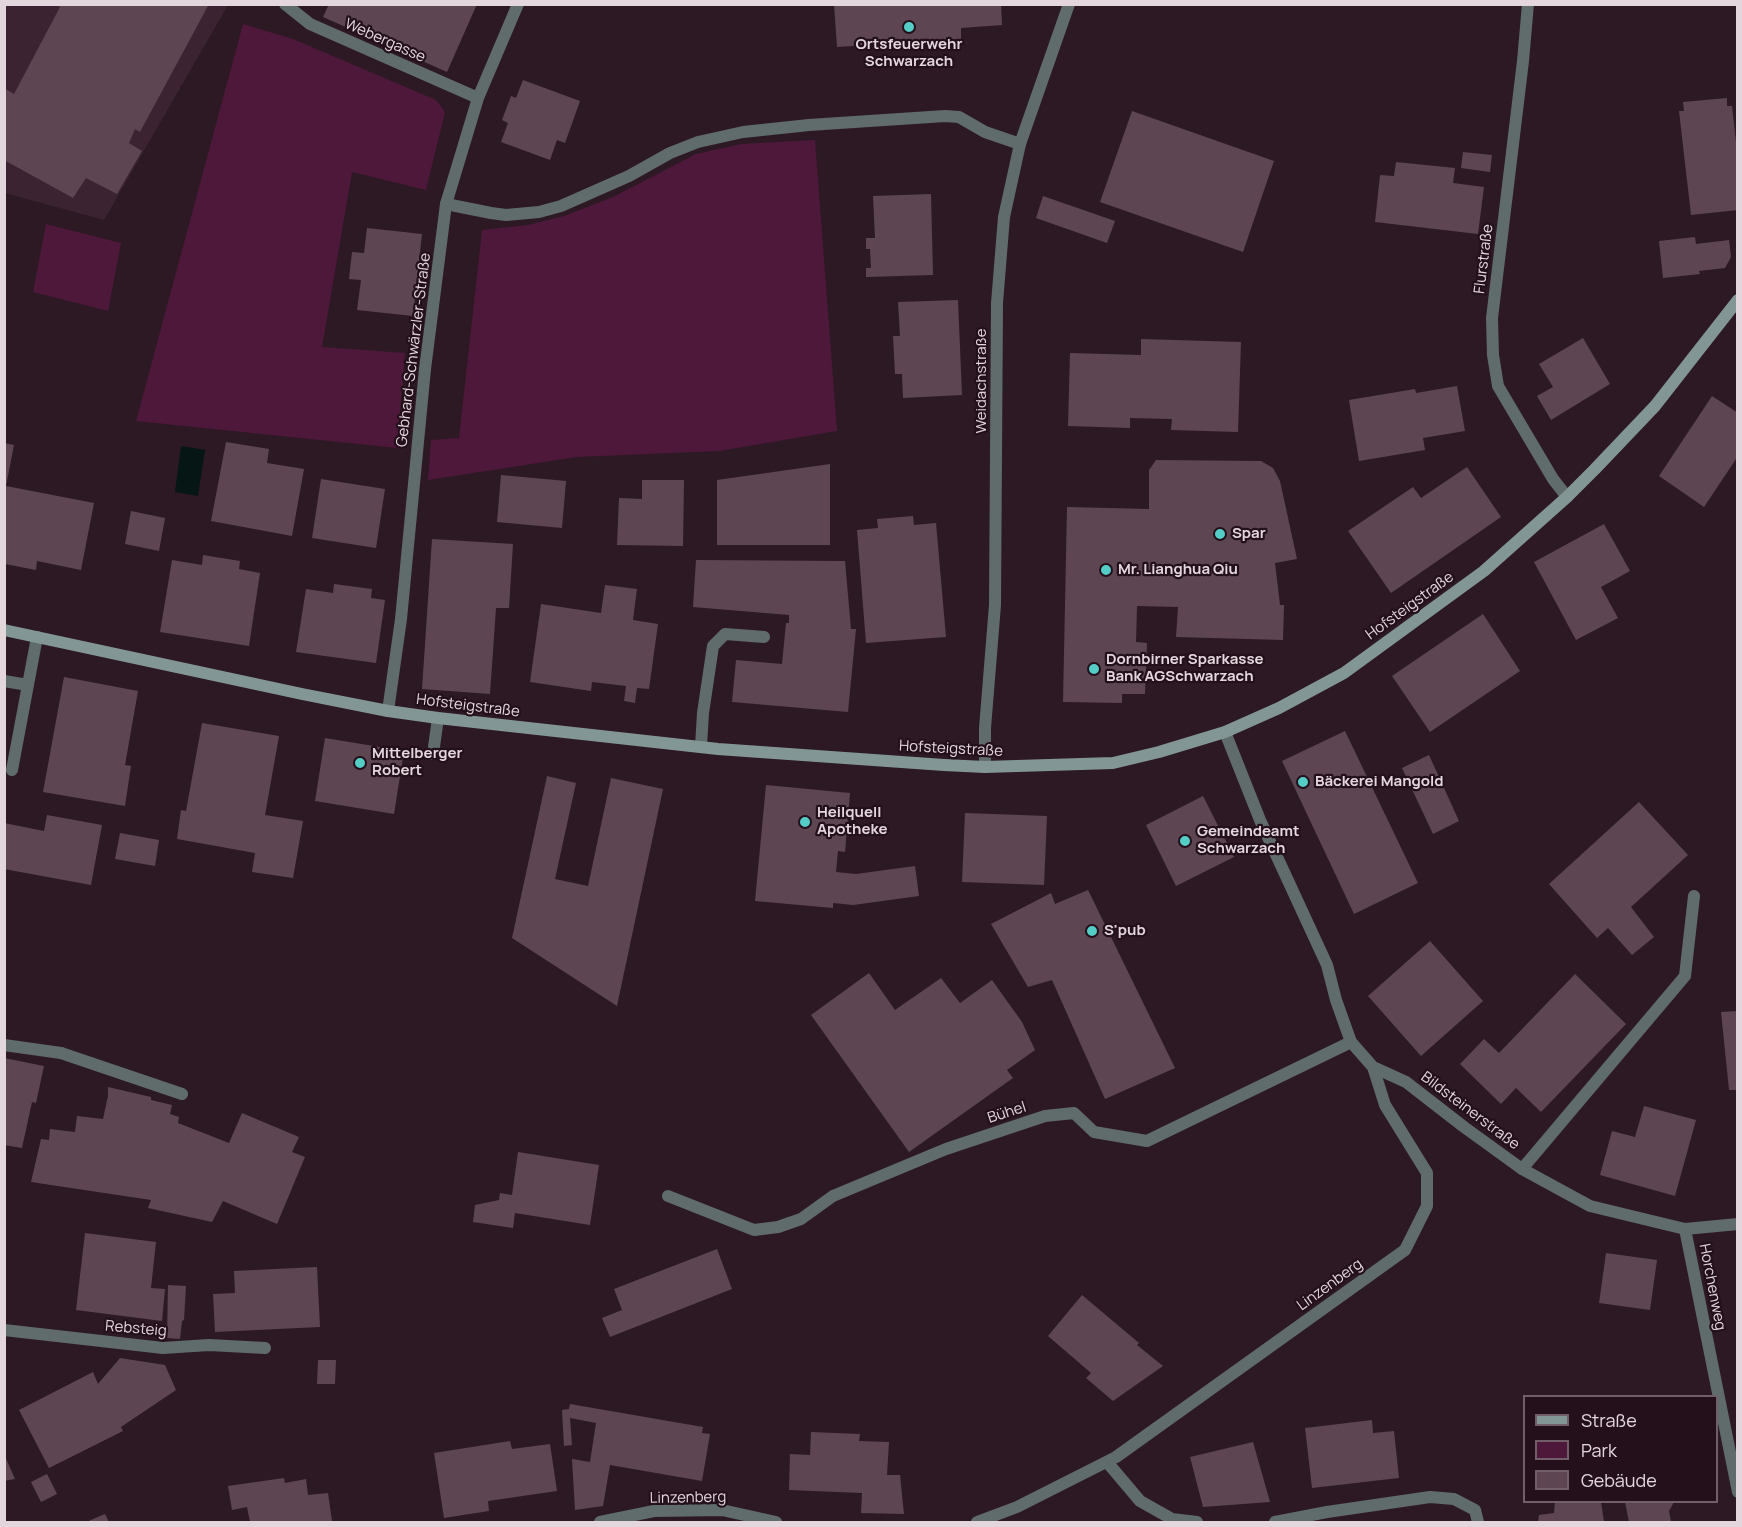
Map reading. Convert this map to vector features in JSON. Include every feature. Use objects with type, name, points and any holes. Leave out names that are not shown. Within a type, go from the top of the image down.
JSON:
[{"type":"main road","name":"Hofsteigstraße","points":[[4,630],[388,711],[438,718],[701,746],[985,767],[1113,763],[1225,732],[1279,708],[1344,673],[1484,571],[1567,498],[1655,406],[1737,300]]},
{"type":"street","name":"Webergasse","points":[[285,4],[310,24],[478,98]]},
{"type":"street","name":"Gebhard-Schwärzler-Straße","points":[[388,711],[401,619],[425,369],[446,204],[478,98],[518,4]]},
{"type":"street","name":"Weidachstraße","points":[[985,767],[985,728],[995,605],[997,303],[1004,217],[1020,144],[1069,4]]},
{"type":"street","name":"Flurstraße","points":[[1528,4],[1492,318],[1494,355],[1498,386],[1553,479],[1567,498]]},
{"type":"street","points":[[446,204],[506,215],[539,212],[561,206],[629,176],[670,153],[698,142],[743,132],[809,125],[959,117],[985,132],[1020,144]]},
{"type":"street","points":[[701,746],[703,713],[714,646],[725,634],[764,637]]},
{"type":"street","points":[[12,770],[37,637]]},
{"type":"street","points":[[4,681],[28,686]]},
{"type":"street","points":[[433,754],[438,718]]},
{"type":"street","name":"Bildsteinerstraße","points":[[1225,732],[1260,820],[1327,964],[1336,1000],[1351,1042],[1373,1067],[1406,1082],[1522,1169],[1590,1206],[1685,1229],[1737,1224]]},
{"type":"street","name":"Bildsteinerstraße","points":[[1522,1169],[1685,976],[1694,896]]},
{"type":"street","name":"Bühel","points":[[668,1196],[754,1230],[778,1227],[801,1219],[833,1196],[946,1149],[1045,1116],[1074,1113],[1094,1132],[1148,1141],[1351,1042]]},
{"type":"street","points":[[4,1045],[61,1053],[182,1095]]},
{"type":"street","name":"Linzenberg","points":[[977,1522],[1017,1507],[1107,1462],[1405,1250],[1427,1206],[1427,1173],[1385,1105],[1373,1067]]},
{"type":"street","name":"Horchenweg","points":[[1685,1229],[1718,1395]]},
{"type":"street","name":"Rebsteig","points":[[4,1330],[163,1348],[209,1345],[265,1348]]},
{"type":"street","name":"Horchenweg","points":[[1718,1396],[1737,1492]]},
{"type":"street","points":[[1107,1462],[1140,1501],[1172,1519],[1197,1522]]},
{"type":"street","points":[[1275,1522],[1430,1497],[1454,1498],[1475,1510],[1478,1522]]},
{"type":"street","name":"Linzenberg","points":[[600,1522],[654,1511],[723,1510],[776,1522]]},
{"type":"shaded area","points":[[4,5],[228,5],[104,220],[5,193]]},
{"type":"shaded area","points":[[181,446],[205,450],[198,496],[175,492]]},
{"type":"green space","points":[[243,24],[293,39],[436,100],[445,112],[426,190],[352,172],[322,347],[405,353],[397,448],[136,421]]},
{"type":"green space","points":[[815,140],[837,431],[719,451],[577,457],[428,480],[431,440],[459,438],[482,230],[528,225],[564,216],[613,197],[696,154],[741,144]]},
{"type":"green space","points":[[46,224],[121,243],[108,311],[33,292]]},
{"type":"building","points":[[56,4],[209,4],[140,132],[135,129],[129,143],[142,151],[117,194],[86,178],[73,198],[4,160],[4,88],[14,94],[60,7]]},
{"type":"building","points":[[329,4],[477,4],[447,72],[323,17]]},
{"type":"building","name":"Ortsfeuerwehr Schwarzach","points":[[834,4],[1001,4],[1002,25],[961,28],[961,39],[837,47]]},
{"type":"building","points":[[523,80],[580,101],[565,143],[557,140],[550,160],[501,142],[508,123],[502,120],[511,96],[516,98]]},
{"type":"building","points":[[1727,98],[1727,106],[1732,106],[1738,160],[1738,210],[1691,215],[1679,111],[1684,111],[1683,102]]},
{"type":"building","points":[[1132,111],[1274,161],[1243,252],[1100,202]]},
{"type":"building","points":[[1463,152],[1492,155],[1490,172],[1461,168]]},
{"type":"building","points":[[1396,162],[1455,168],[1453,183],[1484,187],[1478,234],[1375,222],[1380,175],[1394,176]]},
{"type":"building","points":[[931,194],[933,275],[866,277],[866,268],[871,268],[870,249],[866,249],[866,238],[875,238],[873,196]]},
{"type":"building","points":[[1043,196],[1115,221],[1107,243],[1036,218]]},
{"type":"building","points":[[367,228],[422,234],[413,316],[357,310],[361,280],[349,279],[352,252],[364,253]]},
{"type":"building","points":[[1695,237],[1696,244],[1729,240],[1731,257],[1725,268],[1699,271],[1700,274],[1663,278],[1659,241]]},
{"type":"building","points":[[958,300],[962,395],[903,398],[902,374],[895,374],[893,336],[900,336],[898,302]]},
{"type":"building","points":[[1583,338],[1610,384],[1551,420],[1537,396],[1553,387],[1539,364]]},
{"type":"building","points":[[1141,339],[1241,342],[1238,432],[1171,430],[1172,419],[1130,418],[1130,428],[1068,426],[1070,353],[1141,355]]},
{"type":"building","points":[[1457,386],[1465,431],[1423,438],[1425,450],[1359,461],[1349,400],[1415,389],[1416,393]]},
{"type":"building","points":[[1712,396],[1738,413],[1738,456],[1704,507],[1659,476]]},
{"type":"building","points":[[226,442],[269,449],[267,463],[304,469],[292,536],[211,521]]},
{"type":"building","points":[[4,443],[14,445],[6,486],[94,503],[81,570],[37,561],[36,570],[5,564]]},
{"type":"building","points":[[1156,460],[1261,461],[1273,468],[1280,481],[1297,559],[1275,563],[1280,605],[1284,605],[1283,640],[1176,637],[1178,607],[1137,606],[1136,642],[1147,643],[1145,694],[1122,694],[1122,703],[1063,702],[1067,507],[1149,509],[1149,470]]},
{"type":"building","points":[[830,464],[830,545],[717,545],[717,480]]},
{"type":"building","points":[[1467,467],[1501,517],[1391,593],[1348,531],[1413,487],[1421,498]]},
{"type":"building","points":[[501,475],[566,481],[562,528],[497,522]]},
{"type":"building","points":[[321,479],[385,489],[376,548],[312,538]]},
{"type":"building","points":[[642,480],[684,480],[683,546],[617,545],[619,498],[642,499]]},
{"type":"building","points":[[131,511],[165,518],[159,551],[125,544]]},
{"type":"building","points":[[913,516],[914,525],[936,523],[946,637],[866,643],[857,530],[878,528],[877,519]]},
{"type":"building","points":[[1604,524],[1630,571],[1601,587],[1618,618],[1576,640],[1534,562]]},
{"type":"building","points":[[432,539],[513,544],[509,608],[496,608],[490,694],[422,689]]},
{"type":"building","points":[[203,555],[240,561],[239,569],[260,573],[249,646],[160,632],[172,560],[202,565]]},
{"type":"building","points":[[696,560],[845,561],[851,629],[856,629],[848,712],[732,702],[736,660],[782,664],[786,623],[789,623],[789,615],[693,607]]},
{"type":"building","points":[[334,584],[372,589],[371,598],[385,600],[376,663],[296,652],[306,589],[333,593]]},
{"type":"building","points":[[605,585],[637,589],[633,620],[658,624],[649,689],[637,688],[635,703],[624,701],[626,686],[592,682],[591,691],[530,682],[541,604],[601,613]]},
{"type":"building","points":[[1483,614],[1520,671],[1430,732],[1392,676]]},
{"type":"building","points":[[64,677],[138,691],[125,765],[131,766],[125,806],[43,792]]},
{"type":"building","points":[[202,723],[279,736],[265,815],[303,821],[293,878],[252,872],[255,853],[177,839],[181,810],[186,811]]},
{"type":"building","points":[[1345,731],[1418,883],[1354,914],[1282,761]]},
{"type":"building","points":[[325,738],[404,751],[394,814],[315,801]]},
{"type":"building","points":[[1429,755],[1459,821],[1433,834],[1402,768]]},
{"type":"building","points":[[547,776],[576,783],[555,879],[588,886],[611,778],[663,789],[617,1006],[512,938]]},
{"type":"building","name":"Heilquell Apotheke","points":[[766,785],[850,793],[845,852],[838,851],[836,872],[856,874],[915,866],[919,896],[853,905],[833,903],[833,908],[755,901]]},
{"type":"building","name":"Gemeindeamt Schwarzach","points":[[1203,796],[1234,857],[1176,886],[1146,825]]},
{"type":"building","points":[[1639,802],[1688,855],[1631,907],[1654,937],[1632,955],[1608,928],[1597,938],[1549,884]]},
{"type":"building","points":[[965,813],[1047,816],[1044,885],[962,882]]},
{"type":"building","points":[[47,815],[102,825],[91,885],[4,869],[4,823],[44,831]]},
{"type":"building","points":[[120,833],[159,840],[155,866],[115,859]]},
{"type":"building","points":[[1088,890],[1175,1068],[1105,1099],[1052,980],[1028,987],[991,924],[1051,893],[1055,904]]},
{"type":"building","points":[[1430,941],[1483,1001],[1421,1056],[1368,996]]},
{"type":"building","points":[[869,973],[895,1010],[941,978],[960,1003],[992,980],[1022,1022],[1035,1050],[1007,1070],[1013,1078],[909,1152],[811,1015]]},
{"type":"building","points":[[1575,974],[1626,1024],[1541,1112],[1516,1088],[1501,1104],[1460,1064],[1484,1039],[1499,1053]]},
{"type":"building","points":[[1738,1011],[1738,1090],[1729,1090],[1721,1012]]},
{"type":"building","points":[[4,1058],[44,1066],[36,1103],[32,1102],[22,1148],[4,1145]]},
{"type":"building","points":[[108,1087],[151,1097],[151,1100],[172,1105],[170,1114],[179,1117],[178,1123],[229,1143],[242,1113],[299,1137],[292,1152],[305,1157],[277,1224],[223,1201],[212,1222],[148,1208],[151,1200],[31,1182],[41,1139],[49,1140],[50,1129],[75,1132],[77,1116],[103,1119]]},
{"type":"building","points":[[1644,1106],[1696,1120],[1675,1196],[1600,1175],[1612,1131],[1635,1137]]},
{"type":"building","points":[[518,1152],[599,1165],[590,1225],[515,1213],[513,1228],[473,1222],[475,1205],[499,1200],[500,1193],[512,1195]]},
{"type":"building","points":[[85,1233],[156,1242],[151,1288],[165,1289],[162,1321],[76,1310]]},
{"type":"building","points":[[717,1249],[732,1289],[610,1337],[602,1318],[622,1310],[614,1289]]},
{"type":"building","points":[[1606,1253],[1657,1260],[1650,1310],[1599,1303]]},
{"type":"building","points":[[317,1267],[320,1327],[215,1332],[213,1294],[235,1293],[234,1271]]},
{"type":"building","points":[[168,1285],[186,1286],[184,1320],[180,1339],[167,1338]]},
{"type":"building","points":[[1082,1295],[1163,1366],[1113,1401],[1086,1378],[1091,1373],[1048,1336]]},
{"type":"building","points":[[120,1358],[165,1365],[176,1390],[121,1427],[123,1431],[49,1468],[19,1410],[93,1372],[98,1384]]},
{"type":"building","points":[[318,1360],[336,1360],[335,1384],[317,1384]]},
{"type":"building","points":[[570,1404],[703,1427],[702,1433],[710,1434],[702,1481],[610,1465],[603,1506],[575,1510],[572,1459],[590,1462],[596,1423],[570,1418],[572,1445],[564,1446],[562,1410],[569,1409]]},
{"type":"building","points":[[1372,1420],[1373,1433],[1394,1431],[1399,1478],[1312,1488],[1305,1428]]},
{"type":"building","points":[[811,1432],[860,1434],[859,1441],[889,1442],[887,1475],[900,1475],[904,1514],[861,1513],[862,1493],[789,1490],[790,1454],[810,1455]]},
{"type":"building","points":[[510,1441],[512,1449],[550,1444],[557,1491],[488,1501],[489,1511],[444,1518],[434,1453]]},
{"type":"building","points":[[1253,1442],[1270,1502],[1203,1507],[1190,1457]]},
{"type":"building","points":[[4,1454],[15,1479],[4,1481]]},
{"type":"building","points":[[47,1474],[57,1494],[41,1502],[31,1482]]},
{"type":"building","points":[[284,1478],[285,1483],[306,1479],[308,1495],[328,1493],[332,1521],[250,1522],[247,1507],[232,1510],[228,1486]]},
{"type":"building","points":[[1555,1503],[1601,1503],[1604,1522],[1538,1522],[1539,1515],[1554,1513]]},
{"type":"building","points":[[1625,1503],[1673,1503],[1669,1511],[1671,1522],[1629,1522]]},
{"type":"building","points":[[105,1514],[109,1522],[86,1522]]},
{"type":"place","name":"Ortsfeuerwehr Schwarzach","points":[[909,27]]},
{"type":"place","name":"Spar","points":[[1220,534]]},
{"type":"place","name":"Mr. Lianghua Qiu","points":[[1106,570]]},
{"type":"place","name":"Dornbirner Sparkasse Bank AGSchwarzach","points":[[1094,669]]},
{"type":"place","name":"Mittelberger Robert","points":[[360,763]]},
{"type":"place","name":"Bäckerei Mangold","points":[[1303,782]]},
{"type":"place","name":"Heilquell Apotheke","points":[[805,822]]},
{"type":"place","name":"Gemeindeamt Schwarzach","points":[[1185,841]]},
{"type":"place","name":"S'pub","points":[[1092,931]]}]
